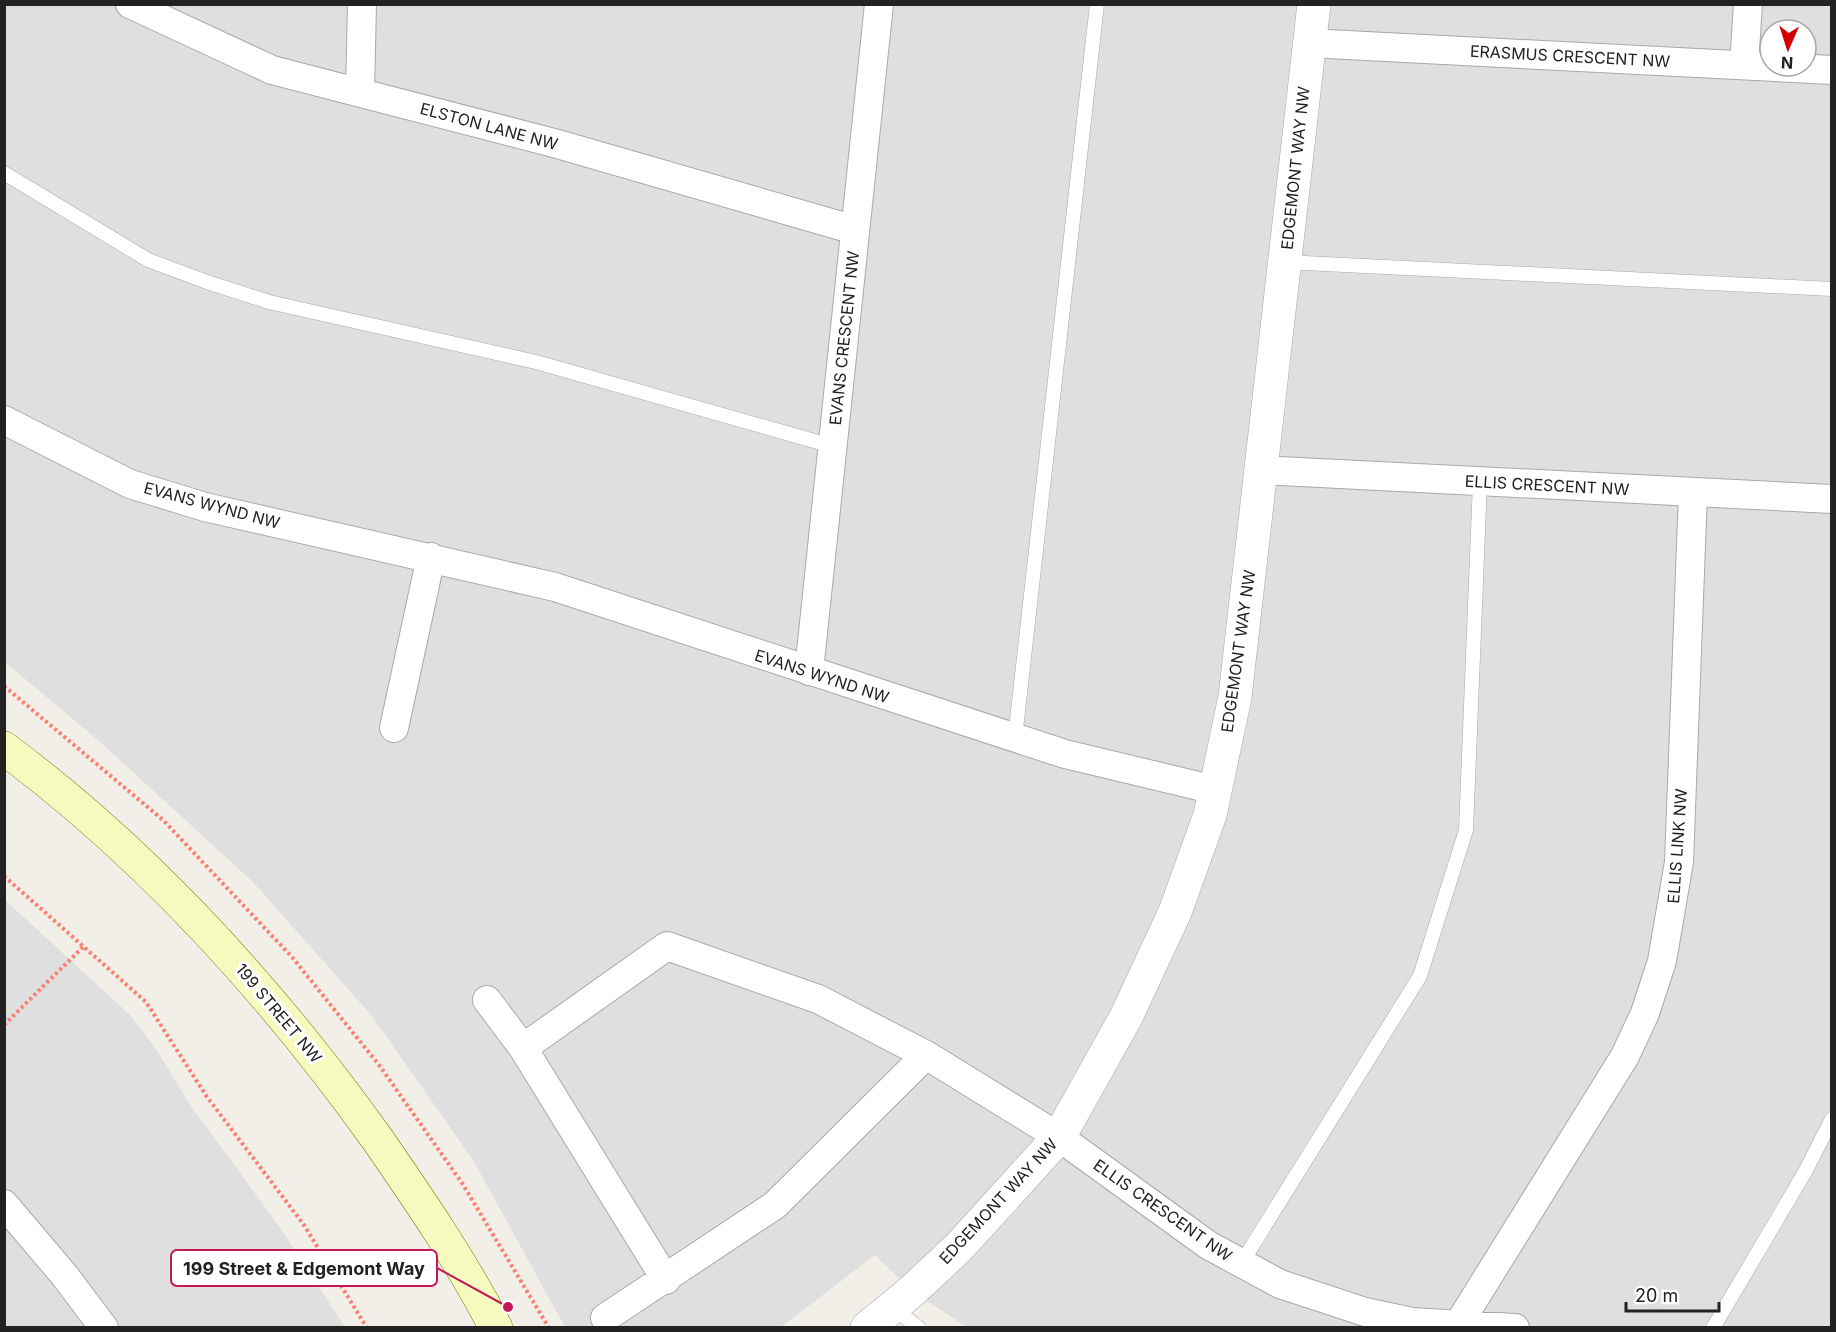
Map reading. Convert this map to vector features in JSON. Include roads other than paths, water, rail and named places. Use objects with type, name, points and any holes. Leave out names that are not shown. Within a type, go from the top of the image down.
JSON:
[{"type":"main road","name":"199 STREET NW","points":[[4,748],[53,784],[123,846],[173,894],[274,1004],[341,1089],[408,1183],[472,1281],[496,1328]]},
{"type":"street","name":"ELSTON LANE NW","points":[[130,4],[272,70],[554,143],[855,230]]},
{"type":"street","points":[[360,92],[362,4]]},
{"type":"street","name":"EVANS CRESCENT NW","points":[[809,671],[879,4]]},
{"type":"street","name":"EDGEMONT WAY NW","points":[[867,1328],[959,1247],[1059,1137],[1126,1017],[1175,912],[1210,815],[1235,697],[1314,4]]},
{"type":"street","points":[[1744,65],[1748,4]]},
{"type":"street","name":"ERASMUS CRESCENT NW","points":[[1308,43],[1832,70]]},
{"type":"street","name":"EVANS WYND NW","points":[[4,420],[130,484],[205,507],[555,587],[1015,738],[1107,765],[1215,790]]},
{"type":"street","name":"ELLIS CRESCENT NW","points":[[1262,470],[1832,499]]},
{"type":"street","name":"ELLIS LINK NW","points":[[1458,1324],[1625,1056],[1645,1013],[1662,961],[1679,862],[1693,493]]},
{"type":"street","points":[[394,728],[431,557]]},
{"type":"street","name":"ELLIS CRESCENT NW","points":[[523,1048],[667,946],[818,999],[926,1055],[1059,1137],[1208,1245],[1280,1284],[1365,1312],[1412,1322],[1515,1328]]},
{"type":"street","points":[[487,1000],[523,1048],[666,1280]]},
{"type":"street","points":[[605,1318],[666,1280],[775,1205],[926,1055]]},
{"type":"street","points":[[4,1204],[65,1276],[104,1328]]},
{"type":"lane","points":[[1015,738],[1097,4]]},
{"type":"lane","points":[[4,173],[148,260],[207,282],[269,302],[536,363],[832,446]]},
{"type":"lane","points":[[1284,262],[1832,289]]},
{"type":"lane","points":[[1241,1264],[1420,976],[1466,830],[1480,482]]},
{"type":"lane","points":[[1713,1328],[1805,1172],[1832,1119]]},
{"type":"lane","points":[[892,1307],[919,1328]]},
{"type":"place","name":"199 Street & Edgemont Way","points":[[508,1307]]}]
